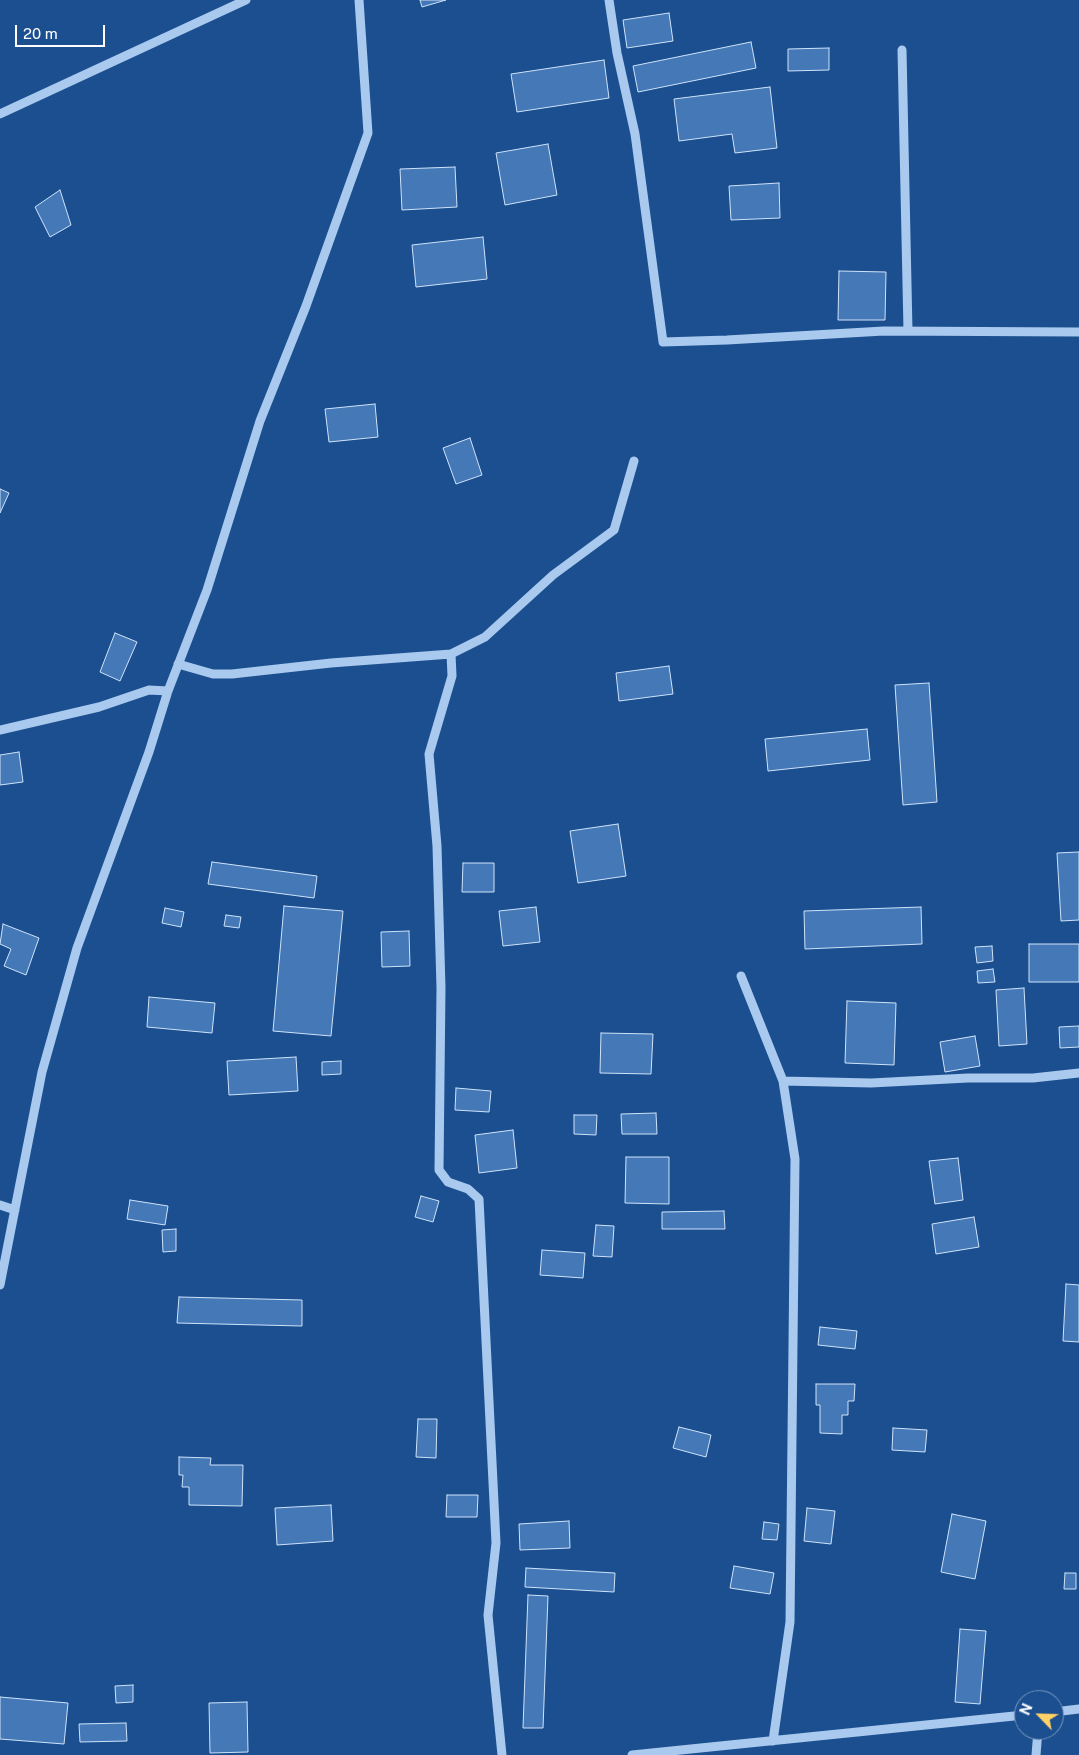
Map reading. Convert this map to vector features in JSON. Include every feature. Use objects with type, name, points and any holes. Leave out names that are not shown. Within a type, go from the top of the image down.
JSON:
[{"type":"street","points":[[0,114],[246,0]]},
{"type":"street","points":[[0,1285],[42,1072],[77,948],[149,752],[168,691],[207,590],[260,421],[306,306],[368,132],[359,0]]},
{"type":"street","points":[[609,0],[616,53],[635,134],[663,342],[908,331],[1079,332]]},
{"type":"street","points":[[902,50],[908,331]]},
{"type":"street","points":[[178,664],[213,674],[232,674],[331,662],[451,654],[485,638],[553,575],[614,530],[634,460]]},
{"type":"street","points":[[451,654],[452,676],[429,754],[437,846],[441,988],[439,1170],[448,1182],[468,1189],[479,1199],[496,1543],[488,1616],[502,1755]]},
{"type":"street","points":[[0,730],[99,707],[149,690],[168,691]]},
{"type":"street","points":[[741,976],[783,1081],[795,1159],[796,1247],[790,1622],[773,1741]]},
{"type":"street","points":[[783,1081],[871,1083],[968,1078],[1033,1078],[1079,1073]]},
{"type":"street","points":[[0,1205],[15,1210]]},
{"type":"street","points":[[1064,1711],[1079,1709]]},
{"type":"street","points":[[632,1755],[1014,1716]]},
{"type":"street","points":[[1036,1755],[1037,1740]]},
{"type":"building","points":[[420,0],[446,0],[422,7]]},
{"type":"building","points":[[669,13],[673,41],[627,48],[623,20]]},
{"type":"building","points":[[751,42],[756,68],[638,92],[633,66]]},
{"type":"building","points":[[829,48],[829,70],[788,71],[788,49]]},
{"type":"building","points":[[604,60],[609,98],[517,112],[511,74]]},
{"type":"building","points":[[770,87],[777,148],[735,153],[732,134],[679,141],[674,99]]},
{"type":"building","points":[[548,144],[557,195],[505,205],[496,153]]},
{"type":"building","points":[[455,167],[457,207],[402,210],[400,169]]},
{"type":"building","points":[[779,183],[780,218],[731,220],[729,186]]},
{"type":"building","points":[[60,190],[71,225],[50,237],[35,207]]},
{"type":"building","points":[[483,237],[487,279],[416,287],[412,245]]},
{"type":"building","points":[[839,271],[886,272],[885,320],[838,320]]},
{"type":"building","points":[[375,404],[378,437],[329,442],[325,409]]},
{"type":"building","points":[[470,438],[482,475],[456,484],[443,448]]},
{"type":"building","points":[[0,489],[9,493],[0,513]]},
{"type":"building","points":[[115,633],[137,642],[120,681],[100,672]]},
{"type":"building","points":[[669,666],[673,694],[619,701],[616,673]]},
{"type":"building","points":[[929,683],[937,802],[903,805],[895,685]]},
{"type":"building","points":[[867,729],[870,760],[768,771],[765,739]]},
{"type":"building","points":[[19,752],[23,782],[0,785],[0,755]]},
{"type":"building","points":[[618,824],[626,876],[578,883],[570,831]]},
{"type":"building","points":[[1079,852],[1079,920],[1061,921],[1057,853]]},
{"type":"building","points":[[212,862],[317,876],[314,898],[208,884]]},
{"type":"building","points":[[463,863],[494,863],[494,892],[462,892]]},
{"type":"building","points":[[284,906],[343,911],[331,1036],[273,1031]]},
{"type":"building","points":[[536,907],[540,942],[503,946],[499,911]]},
{"type":"building","points":[[921,907],[922,944],[805,949],[804,911]]},
{"type":"building","points":[[165,908],[184,912],[181,927],[162,923]]},
{"type":"building","points":[[226,915],[241,917],[239,928],[224,926]]},
{"type":"building","points":[[3,924],[39,938],[26,975],[4,966],[11,949],[0,944]]},
{"type":"building","points":[[409,931],[410,966],[382,967],[381,932]]},
{"type":"building","points":[[1029,944],[1079,944],[1079,982],[1029,982]]},
{"type":"building","points":[[992,946],[993,961],[977,963],[975,947]]},
{"type":"building","points":[[993,969],[995,982],[978,983],[977,971]]},
{"type":"building","points":[[1024,988],[1027,1044],[999,1046],[996,990]]},
{"type":"building","points":[[149,997],[215,1003],[212,1033],[147,1027]]},
{"type":"building","points":[[847,1001],[896,1003],[894,1065],[845,1063]]},
{"type":"building","points":[[1079,1026],[1079,1047],[1060,1048],[1059,1027]]},
{"type":"building","points":[[601,1033],[653,1034],[651,1074],[600,1073]]},
{"type":"building","points":[[975,1036],[980,1066],[945,1072],[940,1042]]},
{"type":"building","points":[[296,1057],[298,1091],[229,1095],[227,1061]]},
{"type":"building","points":[[341,1061],[341,1074],[322,1075],[322,1062]]},
{"type":"building","points":[[456,1088],[491,1091],[489,1112],[455,1110]]},
{"type":"building","points":[[656,1113],[657,1134],[622,1134],[621,1114]]},
{"type":"building","points":[[574,1115],[597,1115],[596,1135],[574,1134]]},
{"type":"building","points":[[513,1130],[517,1168],[479,1173],[475,1135]]},
{"type":"building","points":[[626,1157],[669,1157],[669,1204],[625,1203]]},
{"type":"building","points":[[958,1158],[963,1200],[935,1204],[929,1161]]},
{"type":"building","points":[[421,1196],[439,1201],[433,1222],[415,1217]]},
{"type":"building","points":[[130,1200],[168,1206],[165,1225],[127,1219]]},
{"type":"building","points":[[724,1211],[725,1229],[662,1229],[662,1212]]},
{"type":"building","points":[[974,1217],[979,1247],[936,1254],[932,1224]]},
{"type":"building","points":[[596,1225],[614,1226],[612,1257],[593,1256]]},
{"type":"building","points":[[176,1229],[176,1251],[163,1252],[162,1230]]},
{"type":"building","points":[[542,1250],[585,1253],[583,1278],[540,1275]]},
{"type":"building","points":[[1066,1284],[1079,1285],[1079,1342],[1063,1341]]},
{"type":"building","points":[[179,1297],[302,1300],[302,1326],[177,1323]]},
{"type":"building","points":[[820,1327],[857,1331],[855,1349],[818,1345]]},
{"type":"building","points":[[816,1384],[855,1384],[854,1401],[848,1401],[848,1415],[842,1415],[842,1434],[820,1433],[820,1405],[816,1405]]},
{"type":"building","points":[[418,1419],[437,1419],[436,1458],[416,1457]]},
{"type":"building","points":[[679,1427],[711,1435],[706,1457],[673,1448]]},
{"type":"building","points":[[893,1428],[927,1430],[925,1452],[892,1450]]},
{"type":"building","points":[[179,1457],[211,1458],[210,1465],[243,1465],[242,1506],[189,1505],[189,1487],[182,1487],[183,1475],[179,1475]]},
{"type":"building","points":[[447,1495],[478,1495],[477,1517],[446,1517]]},
{"type":"building","points":[[331,1505],[333,1541],[277,1545],[275,1508]]},
{"type":"building","points":[[807,1508],[835,1511],[831,1544],[804,1541]]},
{"type":"building","points":[[952,1514],[986,1521],[975,1579],[941,1572]]},
{"type":"building","points":[[569,1521],[570,1548],[520,1550],[519,1524]]},
{"type":"building","points":[[764,1522],[779,1524],[777,1540],[762,1539]]},
{"type":"building","points":[[734,1566],[774,1573],[770,1594],[730,1588]]},
{"type":"building","points":[[526,1568],[615,1573],[614,1592],[525,1587]]},
{"type":"building","points":[[1065,1573],[1076,1573],[1076,1589],[1064,1589]]},
{"type":"building","points":[[528,1595],[548,1596],[543,1728],[523,1728]]},
{"type":"building","points":[[960,1629],[986,1631],[980,1704],[955,1702]]},
{"type":"building","points":[[133,1685],[133,1702],[116,1703],[115,1686]]},
{"type":"building","points":[[0,1697],[68,1703],[64,1744],[0,1739]]},
{"type":"building","points":[[247,1702],[248,1752],[210,1753],[209,1703]]},
{"type":"building","points":[[126,1723],[127,1741],[80,1742],[79,1724]]}]
